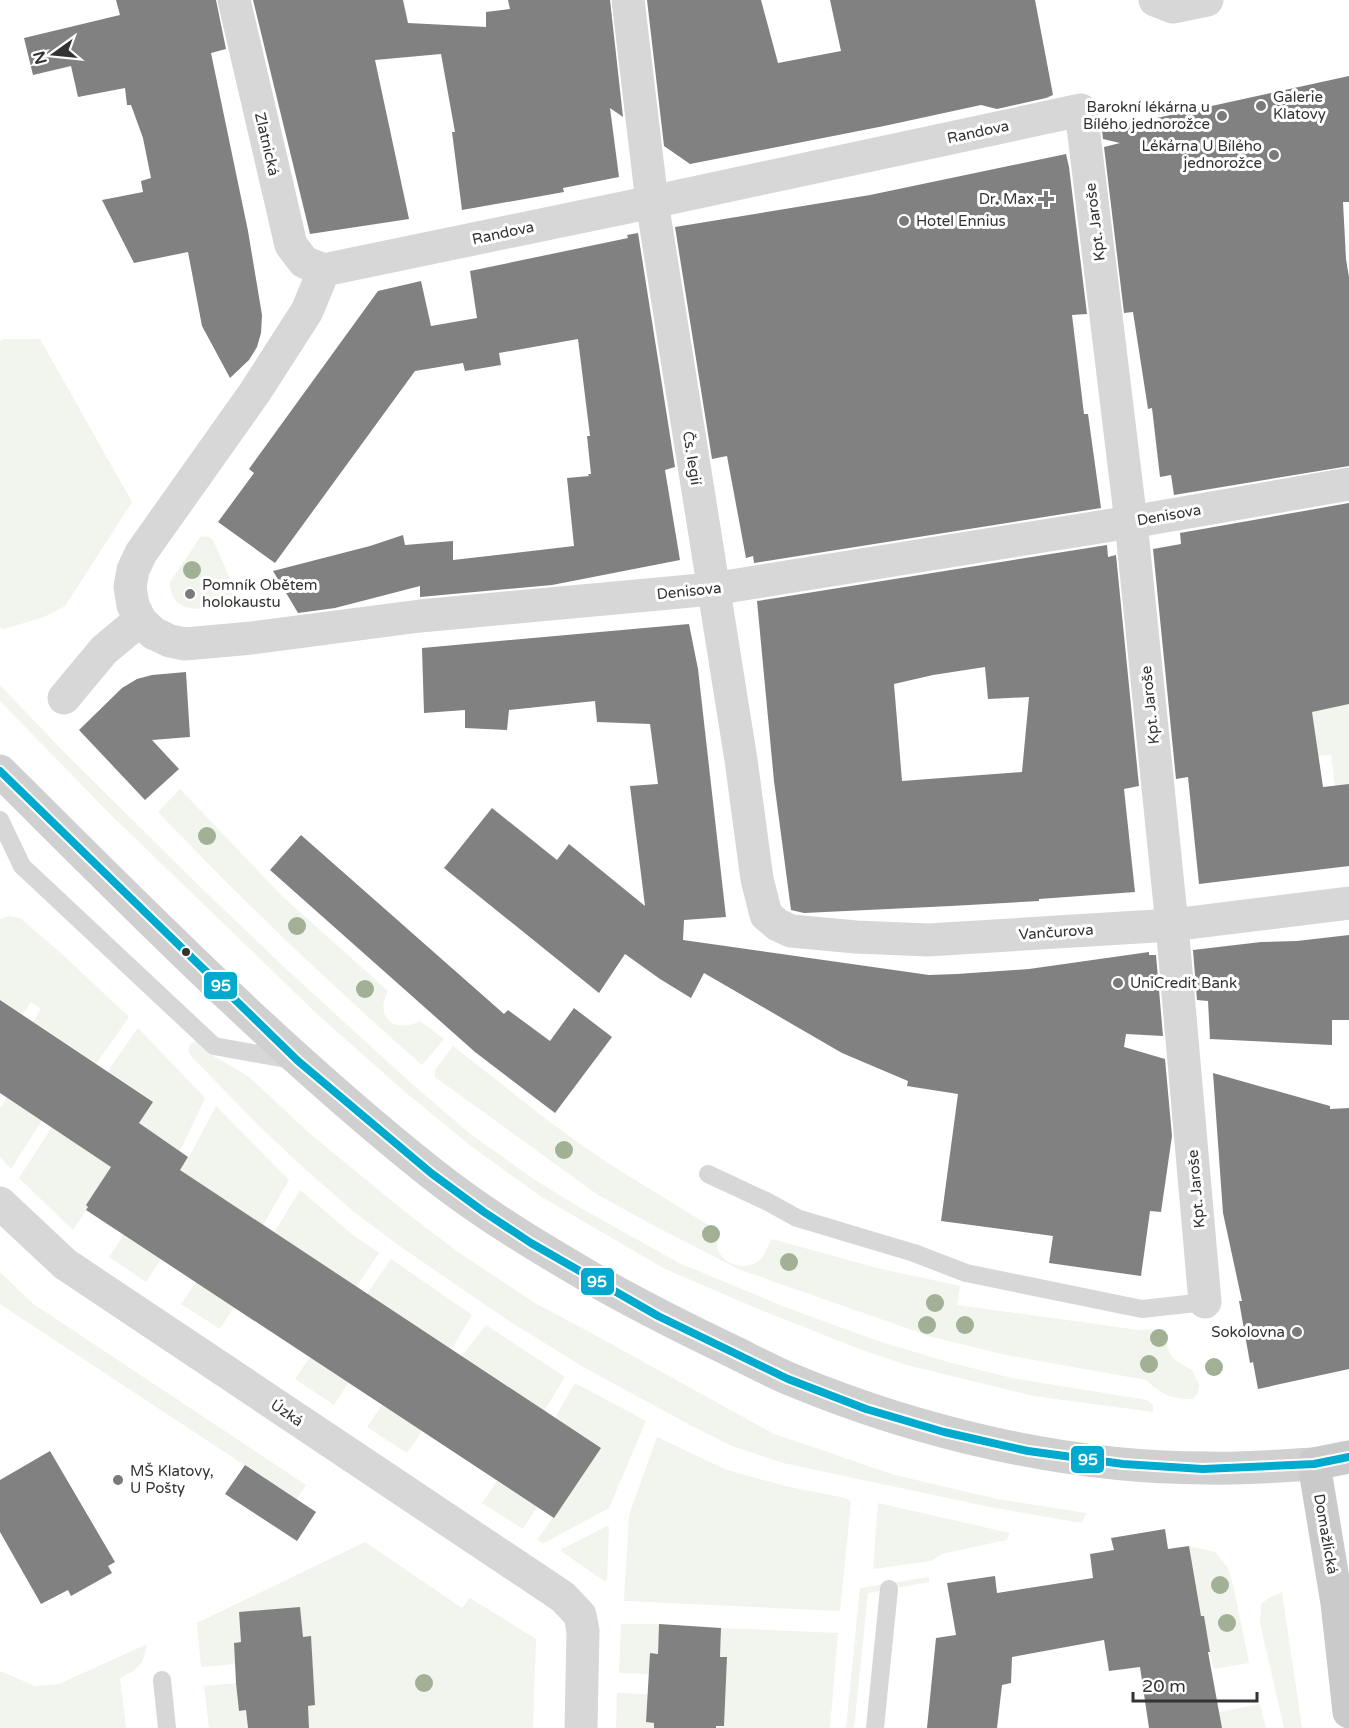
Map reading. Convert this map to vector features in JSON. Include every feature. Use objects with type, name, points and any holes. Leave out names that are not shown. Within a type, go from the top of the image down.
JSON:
[{"type":"main road","points":[[0,771],[298,1061],[431,1173],[531,1243],[658,1316],[788,1379],[866,1409],[944,1432],[1028,1451],[1123,1464],[1203,1468],[1314,1464],[1349,1457]]},
{"type":"main road","name":"Domažlická","points":[[1314,1464],[1337,1603],[1349,1712]]},
{"type":"street","name":"Zlatnická","points":[[234,0],[291,245],[304,262],[324,270]]},
{"type":"street","name":"Čs. legií","points":[[628,0],[652,202],[741,760],[757,879],[766,915]]},
{"type":"street","points":[[1155,0],[1173,6],[1207,0]]},
{"type":"street","name":"Randova","points":[[324,270],[1081,110]]},
{"type":"street","name":"Kpt. Jaroše","points":[[1081,110],[1131,522],[1172,925],[1205,1302]]},
{"type":"street","points":[[64,698],[104,650],[140,620],[133,605],[130,587],[133,570],[141,553],[255,392],[307,311],[324,270]]},
{"type":"street","name":"Denisova","points":[[140,620],[153,633],[170,641],[185,644],[252,638],[420,616],[712,589],[1131,522],[1349,484]]},
{"type":"street","name":"Vančurova","points":[[766,915],[778,925],[791,931],[928,940],[1172,925],[1349,903]]},
{"type":"street","name":"Úzká","points":[[0,1203],[65,1264],[563,1597],[580,1615],[583,1631],[581,1728]]},
{"type":"lane","points":[[0,819],[22,866],[214,1046],[298,1061]]},
{"type":"lane","points":[[708,1173],[797,1218],[914,1253],[966,1273],[1142,1309],[1205,1302]]},
{"type":"lane","points":[[875,1728],[889,1589]]},
{"type":"lane","points":[[162,1680],[167,1728]]},
{"type":"shaded area","points":[[40,339],[132,502],[65,606],[44,617],[4,629],[0,627],[0,341]]},
{"type":"shaded area","points":[[201,536],[213,540],[236,592],[236,605],[204,609],[184,607],[172,594],[170,582]]},
{"type":"shaded area","points":[[0,685],[63,751],[284,967],[468,1132],[529,1176],[577,1206],[679,1263],[785,1307],[875,1340],[948,1362],[1012,1378],[1147,1400],[1153,1405],[1153,1412],[1033,1396],[907,1365],[862,1350],[665,1269],[540,1196],[471,1146],[405,1092],[317,1014],[109,813],[0,701]]},
{"type":"shaded area","points":[[1349,704],[1349,784],[1335,786],[1331,755],[1318,756],[1311,712]]},
{"type":"shaded area","points":[[180,789],[282,896],[388,991],[383,1008],[389,1021],[402,1026],[420,1021],[444,1039],[422,1065],[287,942],[158,812]]},
{"type":"shaded area","points":[[9,916],[20,918],[129,1017],[96,1064],[33,1022],[41,1009],[31,1002],[22,1015],[0,1000],[0,919]]},
{"type":"shaded area","points":[[138,1028],[205,1098],[180,1151],[171,1164],[130,1138],[153,1102],[107,1072]]},
{"type":"shaded area","points":[[196,1040],[215,1057],[248,1076],[308,1132],[458,1252],[535,1303],[774,1434],[895,1475],[997,1499],[1086,1513],[1082,1522],[990,1507],[783,1463],[732,1446],[585,1368],[506,1319],[354,1212],[259,1126],[191,1056],[188,1051],[190,1045]]},
{"type":"shaded area","points":[[453,1046],[551,1123],[606,1162],[718,1231],[718,1250],[730,1263],[743,1266],[755,1263],[762,1258],[772,1239],[877,1268],[960,1286],[957,1305],[1139,1330],[1165,1329],[1170,1353],[1175,1360],[1192,1370],[1199,1385],[1198,1393],[1193,1399],[1173,1397],[1162,1393],[1146,1380],[1006,1355],[932,1337],[738,1269],[598,1195],[435,1077],[435,1070]]},
{"type":"shaded area","points":[[7,1098],[42,1120],[11,1169],[0,1157],[0,1108]]},
{"type":"shaded area","points":[[216,1106],[289,1180],[263,1225],[179,1171]]},
{"type":"shaded area","points":[[52,1127],[111,1167],[73,1230],[19,1178]]},
{"type":"shaded area","points":[[300,1190],[353,1235],[379,1253],[356,1287],[274,1233]]},
{"type":"shaded area","points":[[124,1235],[161,1259],[146,1282],[109,1257]]},
{"type":"shaded area","points":[[391,1259],[472,1315],[451,1350],[367,1294]]},
{"type":"shaded area","points":[[0,1272],[32,1303],[306,1485],[296,1499],[0,1304]]},
{"type":"shaded area","points":[[196,1282],[234,1307],[220,1329],[181,1304]]},
{"type":"shaded area","points":[[486,1325],[565,1377],[544,1411],[461,1357]]},
{"type":"shaded area","points":[[310,1357],[348,1383],[334,1405],[295,1379]]},
{"type":"shaded area","points":[[575,1383],[646,1421],[609,1508],[544,1543],[537,1540],[555,1515],[555,1418]]},
{"type":"shaded area","points":[[382,1405],[422,1431],[407,1453],[367,1427]]},
{"type":"shaded area","points":[[657,1437],[727,1470],[789,1487],[846,1498],[851,1502],[840,1611],[624,1601],[629,1515]]},
{"type":"shaded area","points":[[497,1481],[537,1507],[523,1529],[482,1503]]},
{"type":"shaded area","points":[[878,1503],[1010,1533],[1006,1540],[942,1554],[931,1561],[873,1569]]},
{"type":"shaded area","points":[[609,1527],[607,1580],[604,1581],[561,1551]]},
{"type":"shaded area","points":[[365,1542],[462,1608],[470,1598],[536,1639],[533,1728],[309,1728],[308,1706],[315,1705],[311,1637],[303,1637],[300,1607],[239,1612],[241,1642],[234,1643],[235,1664],[201,1667],[197,1623]]},
{"type":"shaded area","points":[[1189,1546],[1215,1552],[1228,1568],[1249,1663],[1213,1669]]},
{"type":"shaded area","points":[[929,1577],[929,1582],[868,1593],[854,1728],[846,1728],[860,1588]]},
{"type":"shaded area","points":[[1282,1592],[1302,1728],[1284,1728],[1260,1623],[1261,1604]]},
{"type":"shaded area","points":[[621,1624],[659,1624],[658,1654],[650,1653],[649,1674],[619,1673]]},
{"type":"shaded area","points":[[721,1628],[838,1633],[830,1728],[716,1728],[716,1726],[724,1726],[727,1658],[720,1657]]},
{"type":"shaded area","points":[[147,1644],[140,1665],[120,1678],[126,1728],[0,1728],[0,1671],[35,1686],[59,1684]]},
{"type":"shaded area","points":[[236,1683],[239,1711],[246,1710],[248,1728],[209,1728],[204,1686]]},
{"type":"shaded area","points":[[617,1693],[648,1694],[646,1722],[654,1723],[654,1728],[616,1728]]},
{"type":"shaded area","points":[[1260,1704],[1266,1728],[1222,1728],[1219,1712]]},
{"type":"building","points":[[116,0],[216,0],[226,49],[211,53],[248,231],[262,315],[257,347],[249,360],[230,378],[202,326],[188,252],[134,263],[102,200],[143,192],[141,181],[151,178],[143,138],[131,105],[127,105],[125,88],[78,97],[71,66],[33,75],[24,38],[120,15]]},
{"type":"building","points":[[253,0],[403,0],[408,23],[486,27],[486,12],[510,9],[508,0],[610,0],[623,117],[610,108],[619,177],[563,188],[564,192],[462,210],[452,132],[455,132],[441,54],[375,60],[409,219],[310,234]]},
{"type":"building","points":[[647,0],[761,0],[778,63],[841,51],[830,0],[1035,0],[1053,95],[997,109],[981,105],[690,164],[664,146]]},
{"type":"building","points":[[1349,76],[1349,202],[1343,202],[1349,277],[1349,466],[1174,495],[1171,475],[1160,477],[1152,408],[1148,409],[1133,312],[1124,313],[1104,147],[1120,143],[1103,139],[1102,130]]},
{"type":"building","points":[[1066,154],[1087,314],[1072,315],[1084,414],[1088,414],[1101,508],[754,563],[753,556],[746,558],[727,456],[712,459],[675,227],[870,195]]},
{"type":"building","points":[[638,233],[675,467],[665,470],[680,560],[552,585],[420,597],[420,586],[335,608],[298,613],[273,571],[403,535],[405,545],[453,541],[453,560],[574,546],[567,478],[591,474],[587,436],[590,436],[578,339],[499,353],[501,365],[465,371],[463,363],[415,371],[275,563],[218,522],[254,473],[249,469],[378,291],[421,281],[431,326],[477,318],[470,271],[628,238],[627,235]]},
{"type":"building","points":[[1349,503],[1349,704],[1312,712],[1323,787],[1349,784],[1349,866],[1199,884],[1188,777],[1176,779],[1153,549],[1181,544],[1180,533]]},
{"type":"building","points":[[1107,545],[1108,557],[1116,555],[1139,786],[1124,789],[1135,892],[951,906],[804,913],[791,910],[774,781],[757,601]],"holes":[[[985,667],[988,699],[1029,697],[1022,772],[902,781],[894,684]]]},
{"type":"building","points":[[689,624],[698,669],[726,917],[684,920],[683,940],[929,975],[1029,969],[1149,952],[1149,955],[1156,955],[1163,1036],[1126,1034],[1124,1047],[1165,1059],[1172,1136],[1161,1212],[1150,1211],[1141,1276],[1049,1263],[1053,1236],[941,1221],[958,1094],[907,1086],[908,1081],[842,1053],[704,973],[691,998],[625,954],[599,993],[444,868],[492,808],[557,860],[569,844],[645,906],[630,786],[658,784],[650,724],[597,722],[595,701],[509,710],[507,730],[465,728],[465,710],[424,713],[422,648]]},
{"type":"building","points":[[186,672],[190,737],[152,740],[179,769],[145,800],[79,730],[122,688],[137,679],[152,675]]},
{"type":"building","points":[[301,835],[504,1014],[508,1010],[550,1041],[574,1008],[612,1037],[555,1113],[475,1052],[270,870]]},
{"type":"building","points":[[1349,935],[1349,1020],[1332,1020],[1332,1045],[1210,1039],[1208,1001],[1197,1000],[1193,950]]},
{"type":"building","points":[[0,1000],[153,1102],[139,1123],[188,1157],[180,1170],[601,1448],[554,1518],[86,1210],[88,1207],[86,1205],[111,1167],[0,1093]]},
{"type":"building","points":[[1213,1073],[1330,1106],[1330,1109],[1349,1108],[1349,1369],[1258,1389],[1253,1362],[1250,1363],[1239,1301],[1242,1301],[1223,1213]]},
{"type":"building","points":[[50,1451],[115,1562],[108,1566],[112,1573],[71,1596],[68,1590],[41,1604],[0,1532],[0,1480]]},
{"type":"building","points":[[245,1465],[316,1512],[297,1541],[225,1494]]},
{"type":"building","points":[[1165,1529],[1168,1549],[1189,1546],[1201,1616],[1204,1616],[1222,1728],[1149,1728],[1140,1667],[1109,1671],[1104,1640],[1012,1657],[1011,1683],[1002,1685],[997,1728],[927,1728],[936,1638],[956,1635],[947,1583],[995,1576],[997,1593],[1093,1578],[1090,1554],[1114,1550],[1111,1538]]},
{"type":"building","points":[[300,1607],[303,1637],[311,1636],[315,1705],[308,1706],[309,1728],[248,1728],[246,1710],[239,1711],[236,1683],[234,1643],[241,1642],[239,1612]]},
{"type":"building","points":[[659,1624],[721,1628],[720,1657],[727,1657],[724,1726],[654,1728],[654,1723],[646,1722],[650,1653],[658,1654]]},
{"type":"transit line","name":"95","points":[[0,771],[298,1061],[431,1173],[531,1243],[658,1316],[788,1379],[866,1409],[944,1432],[1028,1451],[1123,1464],[1203,1469],[1314,1464],[1349,1457]]},
{"type":"place","name":"Galerie Klatovy","points":[[1261,106]]},
{"type":"place","name":"Barokní lékárna u Bílého jednorožce","points":[[1222,116]]},
{"type":"place","name":"Lékárna U Bílého jednorožce","points":[[1274,155]]},
{"type":"place","name":"Dr. Max","points":[[1046,199]]},
{"type":"place","name":"Hotel Ennius","points":[[904,221]]},
{"type":"place","name":"Pomník Obětem holokaustu","points":[[190,594]]},
{"type":"place","name":"UniCredit Bank","points":[[1118,983]]},
{"type":"place","name":"Sokolovna","points":[[1297,1332]]},
{"type":"place","name":"MŠ Klatovy, U Pošty","points":[[118,1480]]}]
